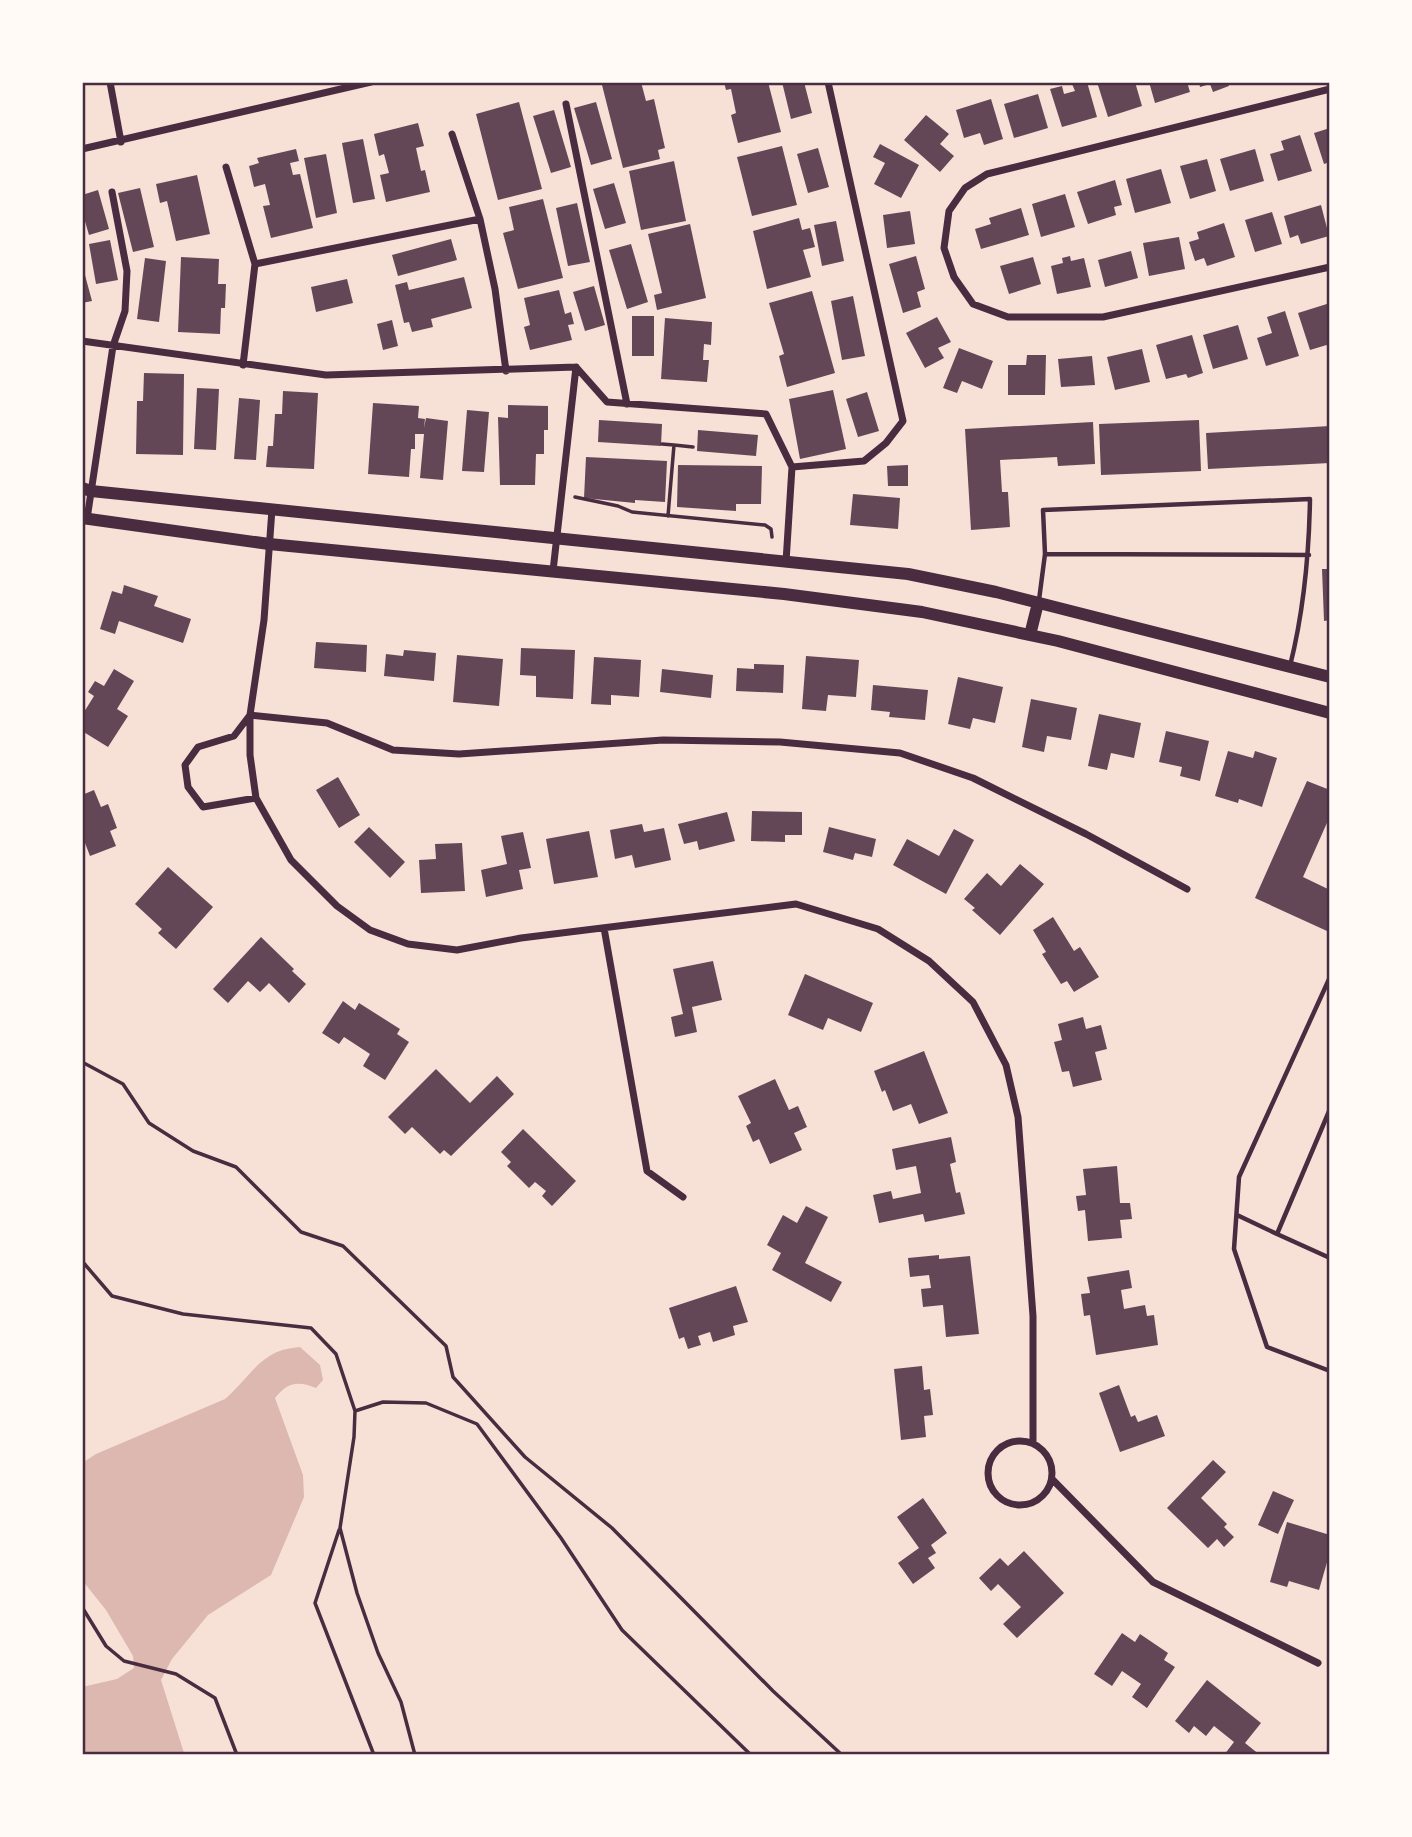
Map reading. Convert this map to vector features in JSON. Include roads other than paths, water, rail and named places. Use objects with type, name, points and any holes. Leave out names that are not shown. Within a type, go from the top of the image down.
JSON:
[{"type":"main road","points":[[87,489],[908,574],[1038,603],[1330,677]]},
{"type":"main road","points":[[85,518],[269,544],[784,594],[908,610],[1030,635],[1330,713]]},
{"type":"main road","points":[[1030,635],[1038,603]]},
{"type":"street","points":[[110,82],[121,142]]},
{"type":"street","points":[[82,149],[371,82]]},
{"type":"street","points":[[792,467],[864,461],[886,443],[903,421],[828,82]]},
{"type":"street","points":[[1330,89],[987,174],[965,188],[949,211],[944,248],[954,278],[972,304],[1008,317],[1103,317],[1330,267]]},
{"type":"street","points":[[566,104],[626,404]]},
{"type":"street","points":[[452,134],[480,219],[495,289],[506,371]]},
{"type":"street","points":[[226,167],[255,264],[243,365]]},
{"type":"street","points":[[85,518],[87,489],[113,346],[125,312],[127,271],[112,192]]},
{"type":"street","points":[[255,264],[480,219]]},
{"type":"street","points":[[82,341],[326,375],[576,367]]},
{"type":"street","points":[[576,367],[607,402],[766,414],[792,467],[786,563]]},
{"type":"street","points":[[553,571],[576,367]]},
{"type":"street","points":[[272,509],[264,620],[250,715],[250,755],[256,798],[291,860],[337,906],[370,930],[408,944],[457,950],[521,938],[796,904],[878,929],[929,961],[973,1002],[1006,1065],[1018,1117],[1033,1316],[1033,1443]]},
{"type":"street","points":[[250,715],[234,736],[198,747],[186,765],[188,787],[203,807],[256,798]]},
{"type":"street","points":[[250,715],[327,723],[393,750],[459,754],[663,740],[780,743],[900,753],[973,778],[1086,834],[1187,889]]},
{"type":"street","points":[[604,928],[648,1171],[683,1197]]},
{"type":"street","points":[[1014,1441],[1033,1443],[1049,1458],[1052,1479],[1048,1489],[1032,1503],[1011,1504],[994,1491],[988,1471],[990,1461],[996,1451],[1014,1441]]},
{"type":"street","points":[[1052,1479],[1153,1582],[1318,1662]]},
{"type":"lane","points":[[1038,603],[1045,554],[1043,510],[1310,499],[1309,555],[1300,627],[1290,667]]},
{"type":"lane","points":[[1045,554],[1309,555]]},
{"type":"lane","points":[[1330,977],[1239,1177],[1234,1249],[1267,1347],[1330,1371]]},
{"type":"lane","points":[[1277,1234],[1330,1109]]},
{"type":"lane","points":[[1237,1215],[1330,1258]]}]
